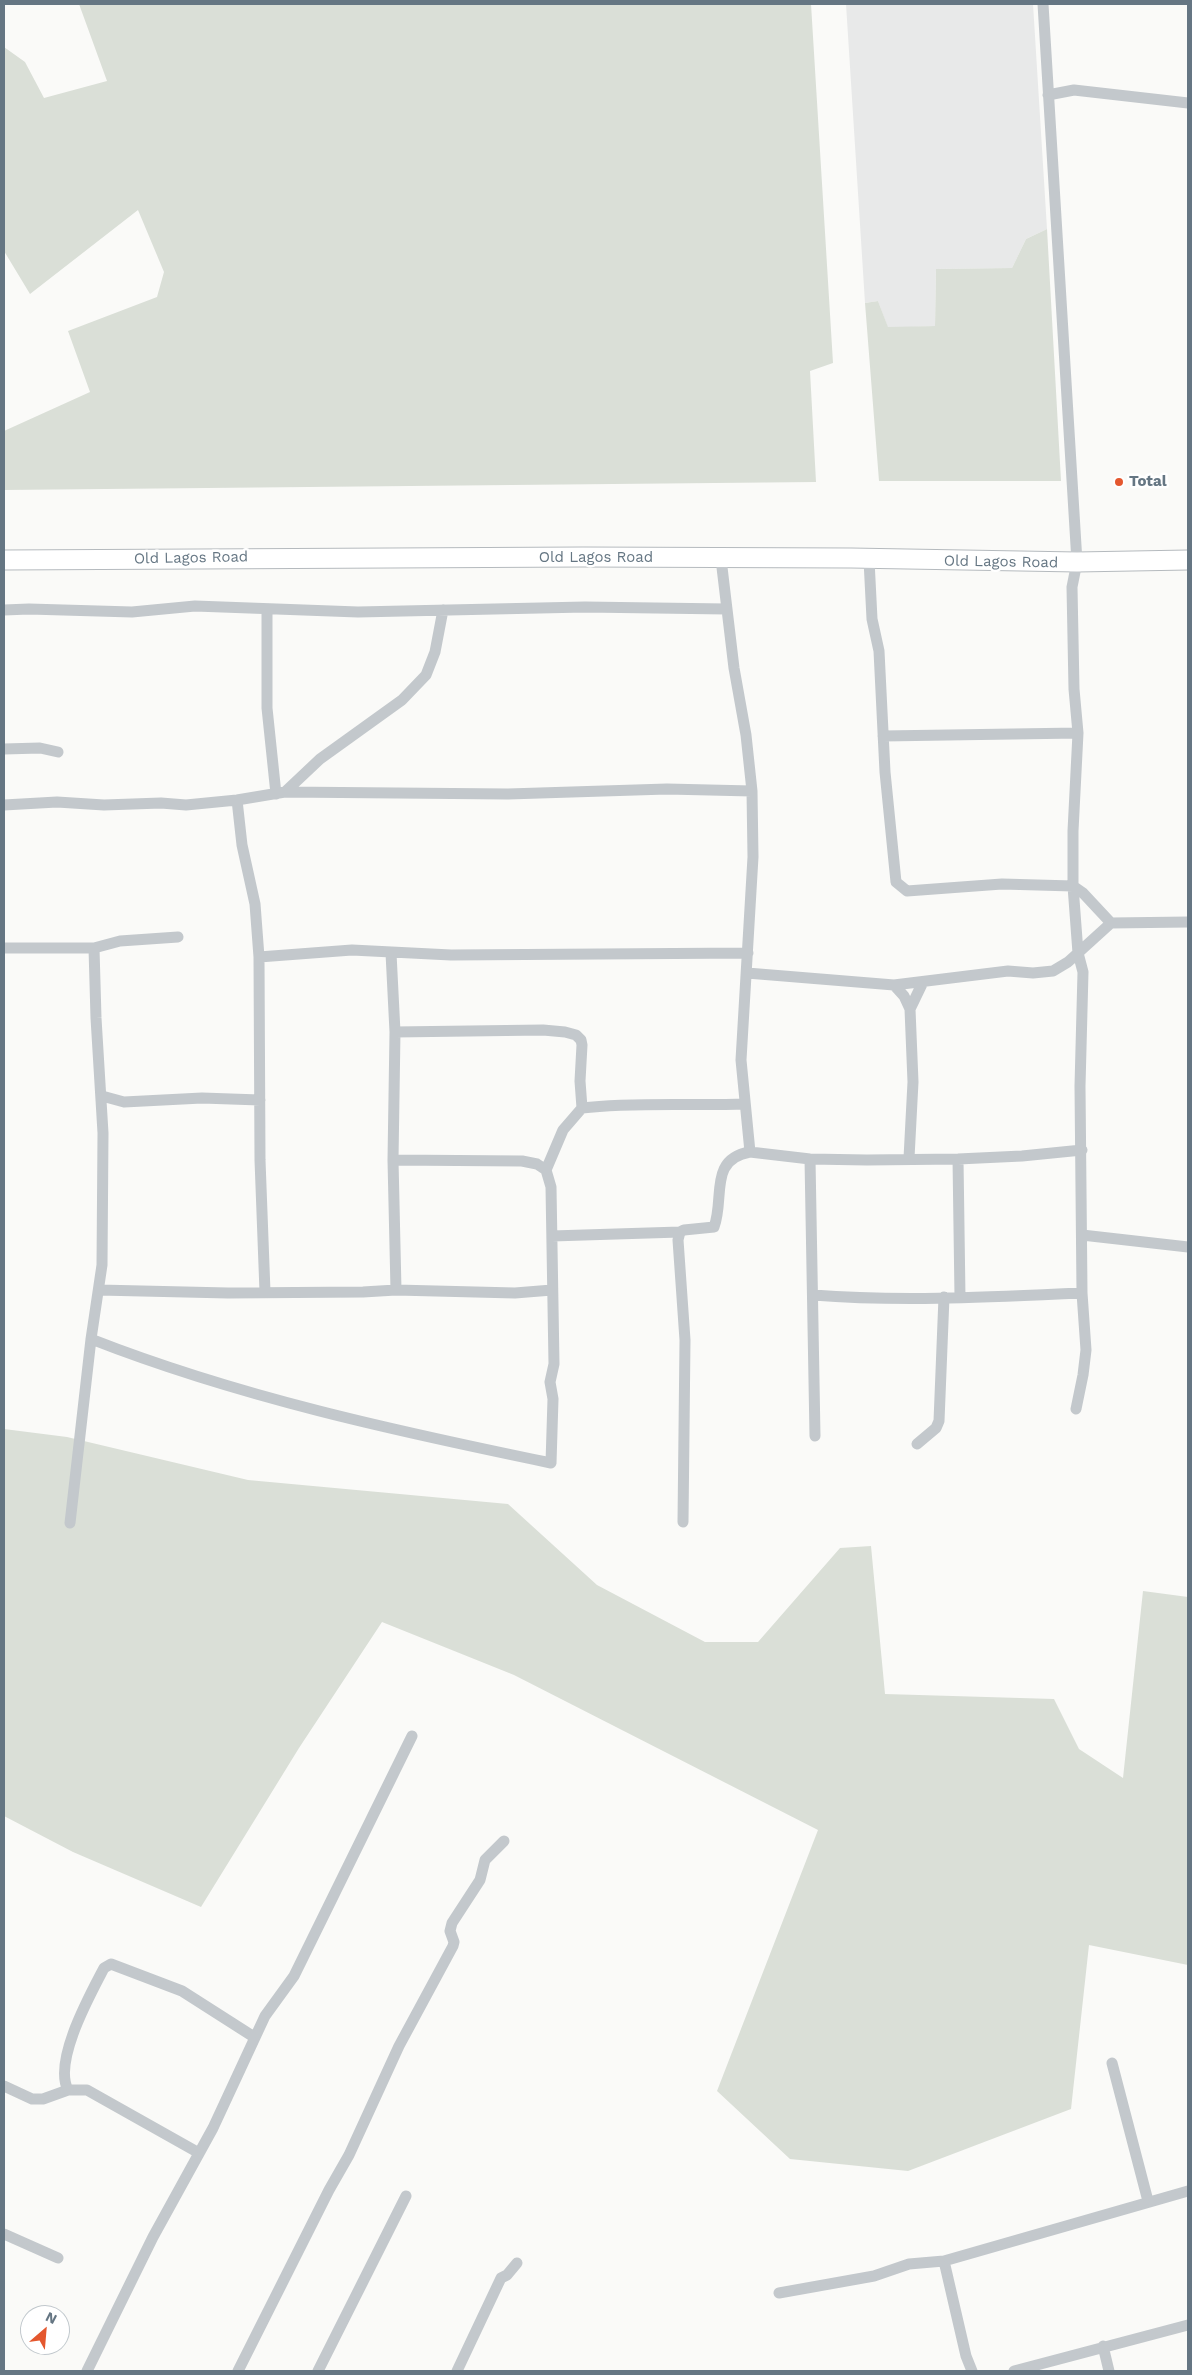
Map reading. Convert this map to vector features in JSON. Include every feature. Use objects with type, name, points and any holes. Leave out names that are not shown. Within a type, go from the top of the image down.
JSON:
[{"type":"main road","name":"Old Lagos Road","points":[[4,560],[247,557],[398,560],[583,557],[1077,562],[1187,558]]},
{"type":"street","points":[[1043,4],[1077,562],[1072,587],[1078,733],[1073,831],[1078,953],[1083,972],[1084,992],[1080,1058],[1082,1293],[1086,1350],[1084,1375],[1076,1410]]},
{"type":"street","points":[[1048,95],[1074,90],[1188,102]]},
{"type":"street","points":[[721,559],[726,609],[746,735],[752,791],[753,857],[741,1060],[750,1152]]},
{"type":"street","points":[[869,560],[872,619],[879,650],[883,736],[896,882],[907,891],[1002,884],[1074,886],[1111,923]]},
{"type":"street","points":[[4,610],[132,612],[195,606],[358,612],[585,607],[726,609]]},
{"type":"street","points":[[267,610],[267,708],[281,793]]},
{"type":"street","points":[[281,793],[320,759],[402,700],[426,675],[434,652],[443,610]]},
{"type":"street","points":[[883,736],[1078,733]]},
{"type":"street","points":[[4,749],[40,748],[58,752]]},
{"type":"street","points":[[4,805],[57,802],[104,805],[162,803],[186,805],[281,793],[508,794],[667,789],[752,791]]},
{"type":"street","points":[[237,800],[242,845],[255,904],[259,957],[260,1100],[265,1292]]},
{"type":"street","points":[[747,973],[894,985],[1008,972],[1033,973],[1053,971],[1078,953],[1111,923],[1188,922]]},
{"type":"street","points":[[4,948],[94,948],[120,941],[178,937]]},
{"type":"street","points":[[70,1523],[91,1339],[102,1265],[102,1096],[96,1018],[94,948]]},
{"type":"street","points":[[259,957],[326,951],[451,955],[748,954]]},
{"type":"street","points":[[391,953],[395,1032],[393,1160],[396,1290]]},
{"type":"street","points":[[910,1009],[923,982]]},
{"type":"street","points":[[894,985],[904,996],[910,1009],[913,1082],[909,1158]]},
{"type":"street","points":[[395,1032],[543,1030],[576,1035],[581,1040],[582,1045],[580,1081],[582,1108]]},
{"type":"street","points":[[102,1096],[124,1102],[202,1098],[260,1100]]},
{"type":"street","points":[[91,1339],[144,1360],[198,1377],[348,1419],[551,1463],[553,1399],[550,1382],[554,1364],[552,1236],[551,1187],[546,1170],[563,1130],[582,1108],[617,1104],[690,1106],[745,1104]]},
{"type":"street","points":[[552,1236],[680,1232],[714,1227],[722,1173],[726,1164],[741,1154],[750,1152],[810,1159],[958,1159],[1022,1156],[1082,1150]]},
{"type":"street","points":[[810,1159],[815,1436]]},
{"type":"street","points":[[958,1159],[960,1297]]},
{"type":"street","points":[[393,1160],[522,1161],[537,1164],[546,1170]]},
{"type":"street","points":[[680,1232],[678,1240],[685,1340],[683,1522]]},
{"type":"street","points":[[1082,1235],[1188,1247]]},
{"type":"street","points":[[99,1290],[265,1292],[396,1290],[515,1293],[552,1290]]},
{"type":"street","points":[[813,1295],[852,1298],[944,1298],[1082,1293]]},
{"type":"street","points":[[917,1444],[936,1428],[939,1421],[944,1298]]},
{"type":"street","points":[[87,2371],[153,2237],[213,2128],[265,2016],[294,1976],[412,1736]]},
{"type":"street","points":[[238,2371],[329,2190],[349,2155],[399,2046],[453,1946],[450,1931],[452,1923],[480,1880],[486,1860],[504,1842]]},
{"type":"street","points":[[68,2090],[64,2078],[74,2028],[104,1968],[112,1964],[182,1990],[254,2038]]},
{"type":"street","points":[[1112,2064],[1148,2201]]},
{"type":"street","points":[[4,2086],[32,2099],[43,2099],[68,2090],[87,2090],[199,2153]]},
{"type":"street","points":[[779,2293],[874,2276],[909,2264],[944,2261],[1188,2191]]},
{"type":"street","points":[[318,2371],[406,2196]]},
{"type":"street","points":[[4,2234],[58,2258]]},
{"type":"street","points":[[944,2261],[966,2356],[972,2371]]},
{"type":"street","points":[[457,2371],[501,2278],[507,2275],[517,2263]]},
{"type":"street","points":[[1014,2371],[1188,2325]]},
{"type":"street","points":[[1103,2346],[1109,2371]]},
{"type":"shaded area","points":[[79,4],[811,4],[833,363],[810,371],[816,482],[4,490],[4,431],[90,392],[68,331],[157,297],[164,272],[138,210],[30,294],[4,251],[4,47],[25,62],[44,98],[107,81]]},
{"type":"shaded area","points":[[846,4],[1033,4],[1047,229],[1026,239],[1012,268],[936,269],[935,326],[888,328],[878,301],[865,303]]},
{"type":"shaded area","points":[[1047,229],[1061,481],[879,481],[865,303],[878,301],[888,327],[935,326],[936,269],[1012,268],[1026,239]]},
{"type":"shaded area","points":[[4,1429],[67,1437],[248,1480],[508,1504],[597,1585],[705,1642],[758,1642],[840,1548],[871,1546],[885,1694],[1054,1699],[1079,1749],[1123,1778],[1143,1591],[1188,1597],[1188,1965],[1089,1945],[1071,2109],[908,2171],[790,2159],[717,2091],[818,1830],[514,1675],[382,1622],[299,1748],[201,1907],[73,1852],[4,1816]]},
{"type":"place","name":"Total","points":[[1119,482]]}]
